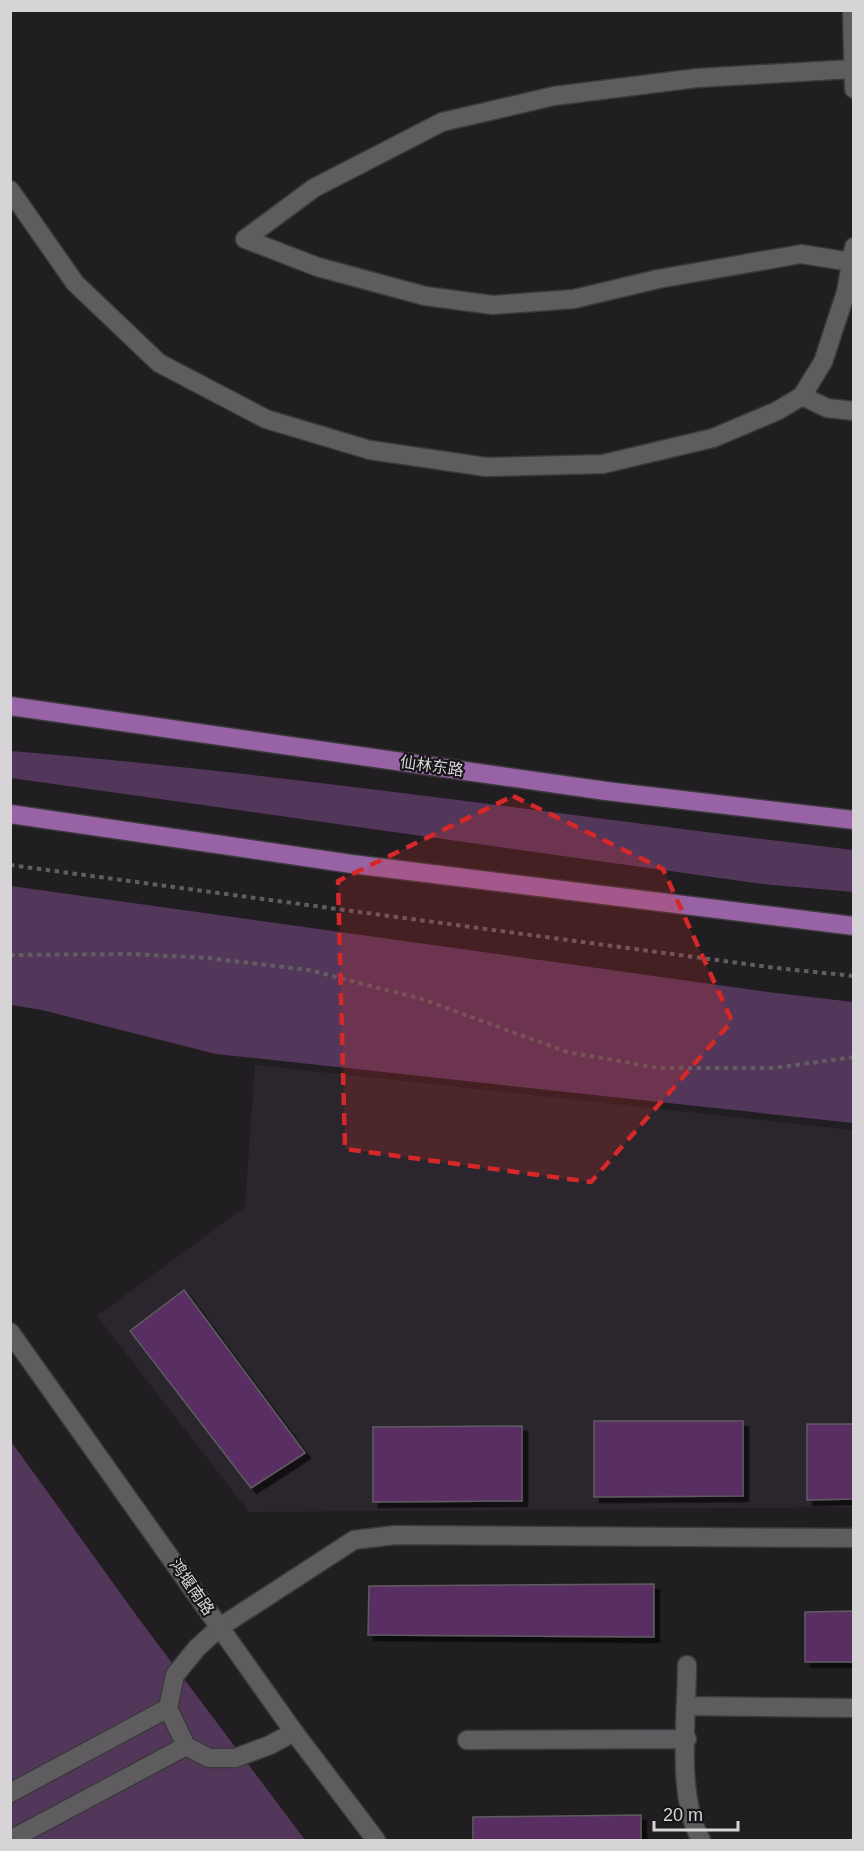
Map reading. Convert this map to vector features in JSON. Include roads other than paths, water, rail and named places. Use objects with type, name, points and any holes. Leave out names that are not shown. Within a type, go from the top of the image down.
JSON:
[{"type":"main road","name":"仙林东路","points":[[10,706],[606,791],[854,820]]},
{"type":"main road","points":[[12,816],[352,864],[854,926]]},
{"type":"street","points":[[852,10],[854,89]]},
{"type":"street","points":[[10,190],[75,283],[159,363],[266,419],[370,450],[486,467],[603,464],[713,438],[777,411],[802,396],[823,362],[846,292],[852,254],[801,254],[658,279],[574,299],[493,305],[425,296],[318,267],[245,239],[314,188],[442,122],[555,96],[664,82],[853,69]]},
{"type":"street","points":[[802,396],[827,408],[854,411]]},
{"type":"street","name":"鸿堰南路","points":[[10,1332],[294,1732],[376,1840]]},
{"type":"street","points":[[294,1732],[270,1745],[235,1758],[209,1758],[186,1746],[168,1708],[175,1675],[197,1648],[220,1627],[354,1540],[395,1535],[854,1538]]},
{"type":"street","points":[[687,1665],[686,1775],[692,1824],[701,1840]]},
{"type":"street","points":[[687,1706],[854,1708]]},
{"type":"street","points":[[10,1793],[168,1708]]},
{"type":"street","points":[[467,1740],[687,1739]]},
{"type":"street","points":[[10,1840],[186,1746]]}]
